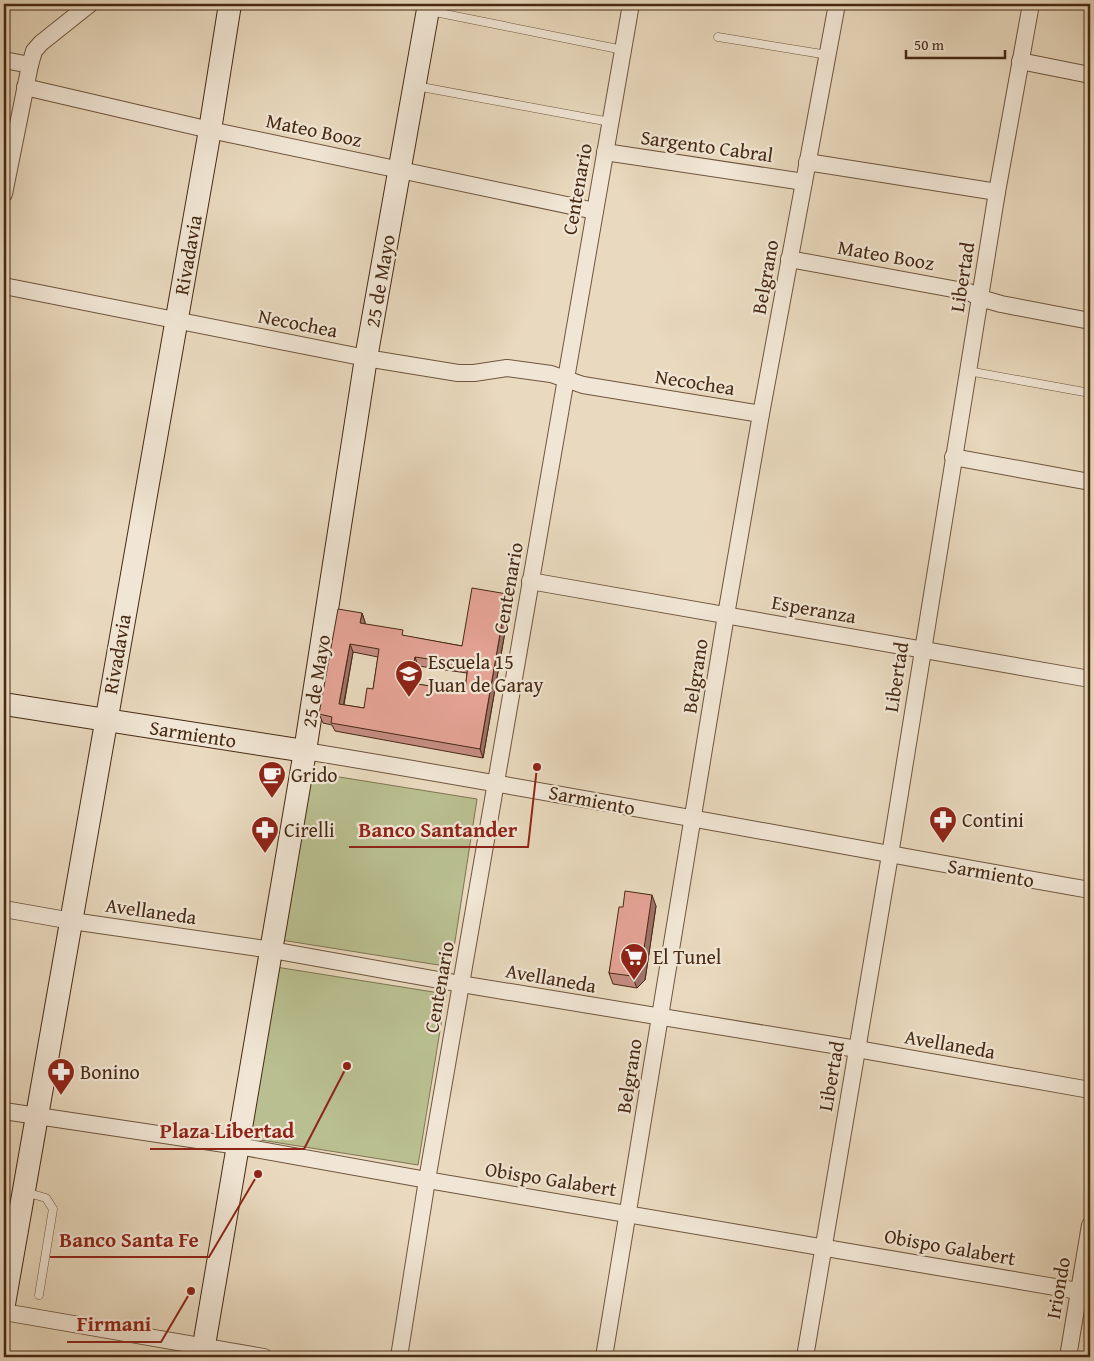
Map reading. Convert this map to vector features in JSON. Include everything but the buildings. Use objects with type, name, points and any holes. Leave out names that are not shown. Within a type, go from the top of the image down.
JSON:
[{"type":"main road","name":"Rivadavia","points":[[4,1304],[210,130],[230,4]]},
{"type":"main road","name":"25 de Mayo","points":[[203,1352],[306,752],[366,358],[429,7]]},
{"type":"main road","name":"Sarmiento","points":[[4,704],[306,752]]},
{"type":"street","points":[[4,194],[6,167],[34,51],[41,43],[90,4]]},
{"type":"street","name":"Centenario","points":[[399,1357],[427,1180],[631,4]]},
{"type":"street","name":"Belgrano","points":[[604,1357],[726,615],[789,259],[837,4]]},
{"type":"street","name":"Libertad","points":[[804,1357],[890,855],[997,192],[1031,4]]},
{"type":"street","points":[[4,60],[30,65]]},
{"type":"street","points":[[1020,61],[1090,75]]},
{"type":"street","name":"Mateo Booz","points":[[25,87],[210,130],[595,211]]},
{"type":"street","name":"Sargento Cabral","points":[[605,152],[804,182]]},
{"type":"street","points":[[807,162],[997,192]]},
{"type":"street","name":"Mateo Booz","points":[[789,259],[969,292],[980,298],[1001,304],[1090,321]]},
{"type":"street","name":"Necochea","points":[[4,286],[366,358],[458,373],[474,373],[507,368],[552,374],[583,386],[761,414]]},
{"type":"street","points":[[953,457],[1090,482]]},
{"type":"street","name":"Esperanza","points":[[530,581],[1090,679]]},
{"type":"street","name":"Sarmiento","points":[[306,752],[496,782],[1090,890]]},
{"type":"street","name":"Avellaneda","points":[[4,909],[72,921],[272,950],[461,984],[857,1049],[1090,1090]]},
{"type":"street","name":"Obispo Galabert","points":[[4,1111],[238,1146],[1085,1292]]},
{"type":"street","name":"Iriondo","points":[[1068,1357],[1085,1292],[1090,1225]]},
{"type":"street","points":[[4,1312],[203,1352],[264,1357]]},
{"type":"lane","points":[[429,7],[623,50]]},
{"type":"lane","points":[[718,37],[828,55]]},
{"type":"lane","points":[[415,86],[610,122]]},
{"type":"lane","points":[[968,370],[1090,393]]},
{"type":"lane","points":[[24,1192],[46,1198],[53,1209],[39,1295]]},
{"type":"green space","points":[[308,772],[477,799],[451,967],[281,940]]},
{"type":"green space","points":[[276,967],[446,994],[418,1165],[248,1138]]},
{"type":"place","name":"Escuela 15 Juan de Garay","points":[[409,698]]},
{"type":"place","name":"Banco Santander","points":[[537,767]]},
{"type":"place","name":"Grido","points":[[272,799]]},
{"type":"place","name":"Contini","points":[[943,844]]},
{"type":"place","name":"Cirelli","points":[[265,854]]},
{"type":"place","name":"El Tunel","points":[[634,981]]},
{"type":"place","name":"Plaza Libertad","points":[[347,1066]]},
{"type":"place","name":"Bonino","points":[[61,1096]]},
{"type":"place","name":"Banco Santa Fe","points":[[258,1174]]},
{"type":"place","name":"Firmani","points":[[191,1291]]}]
